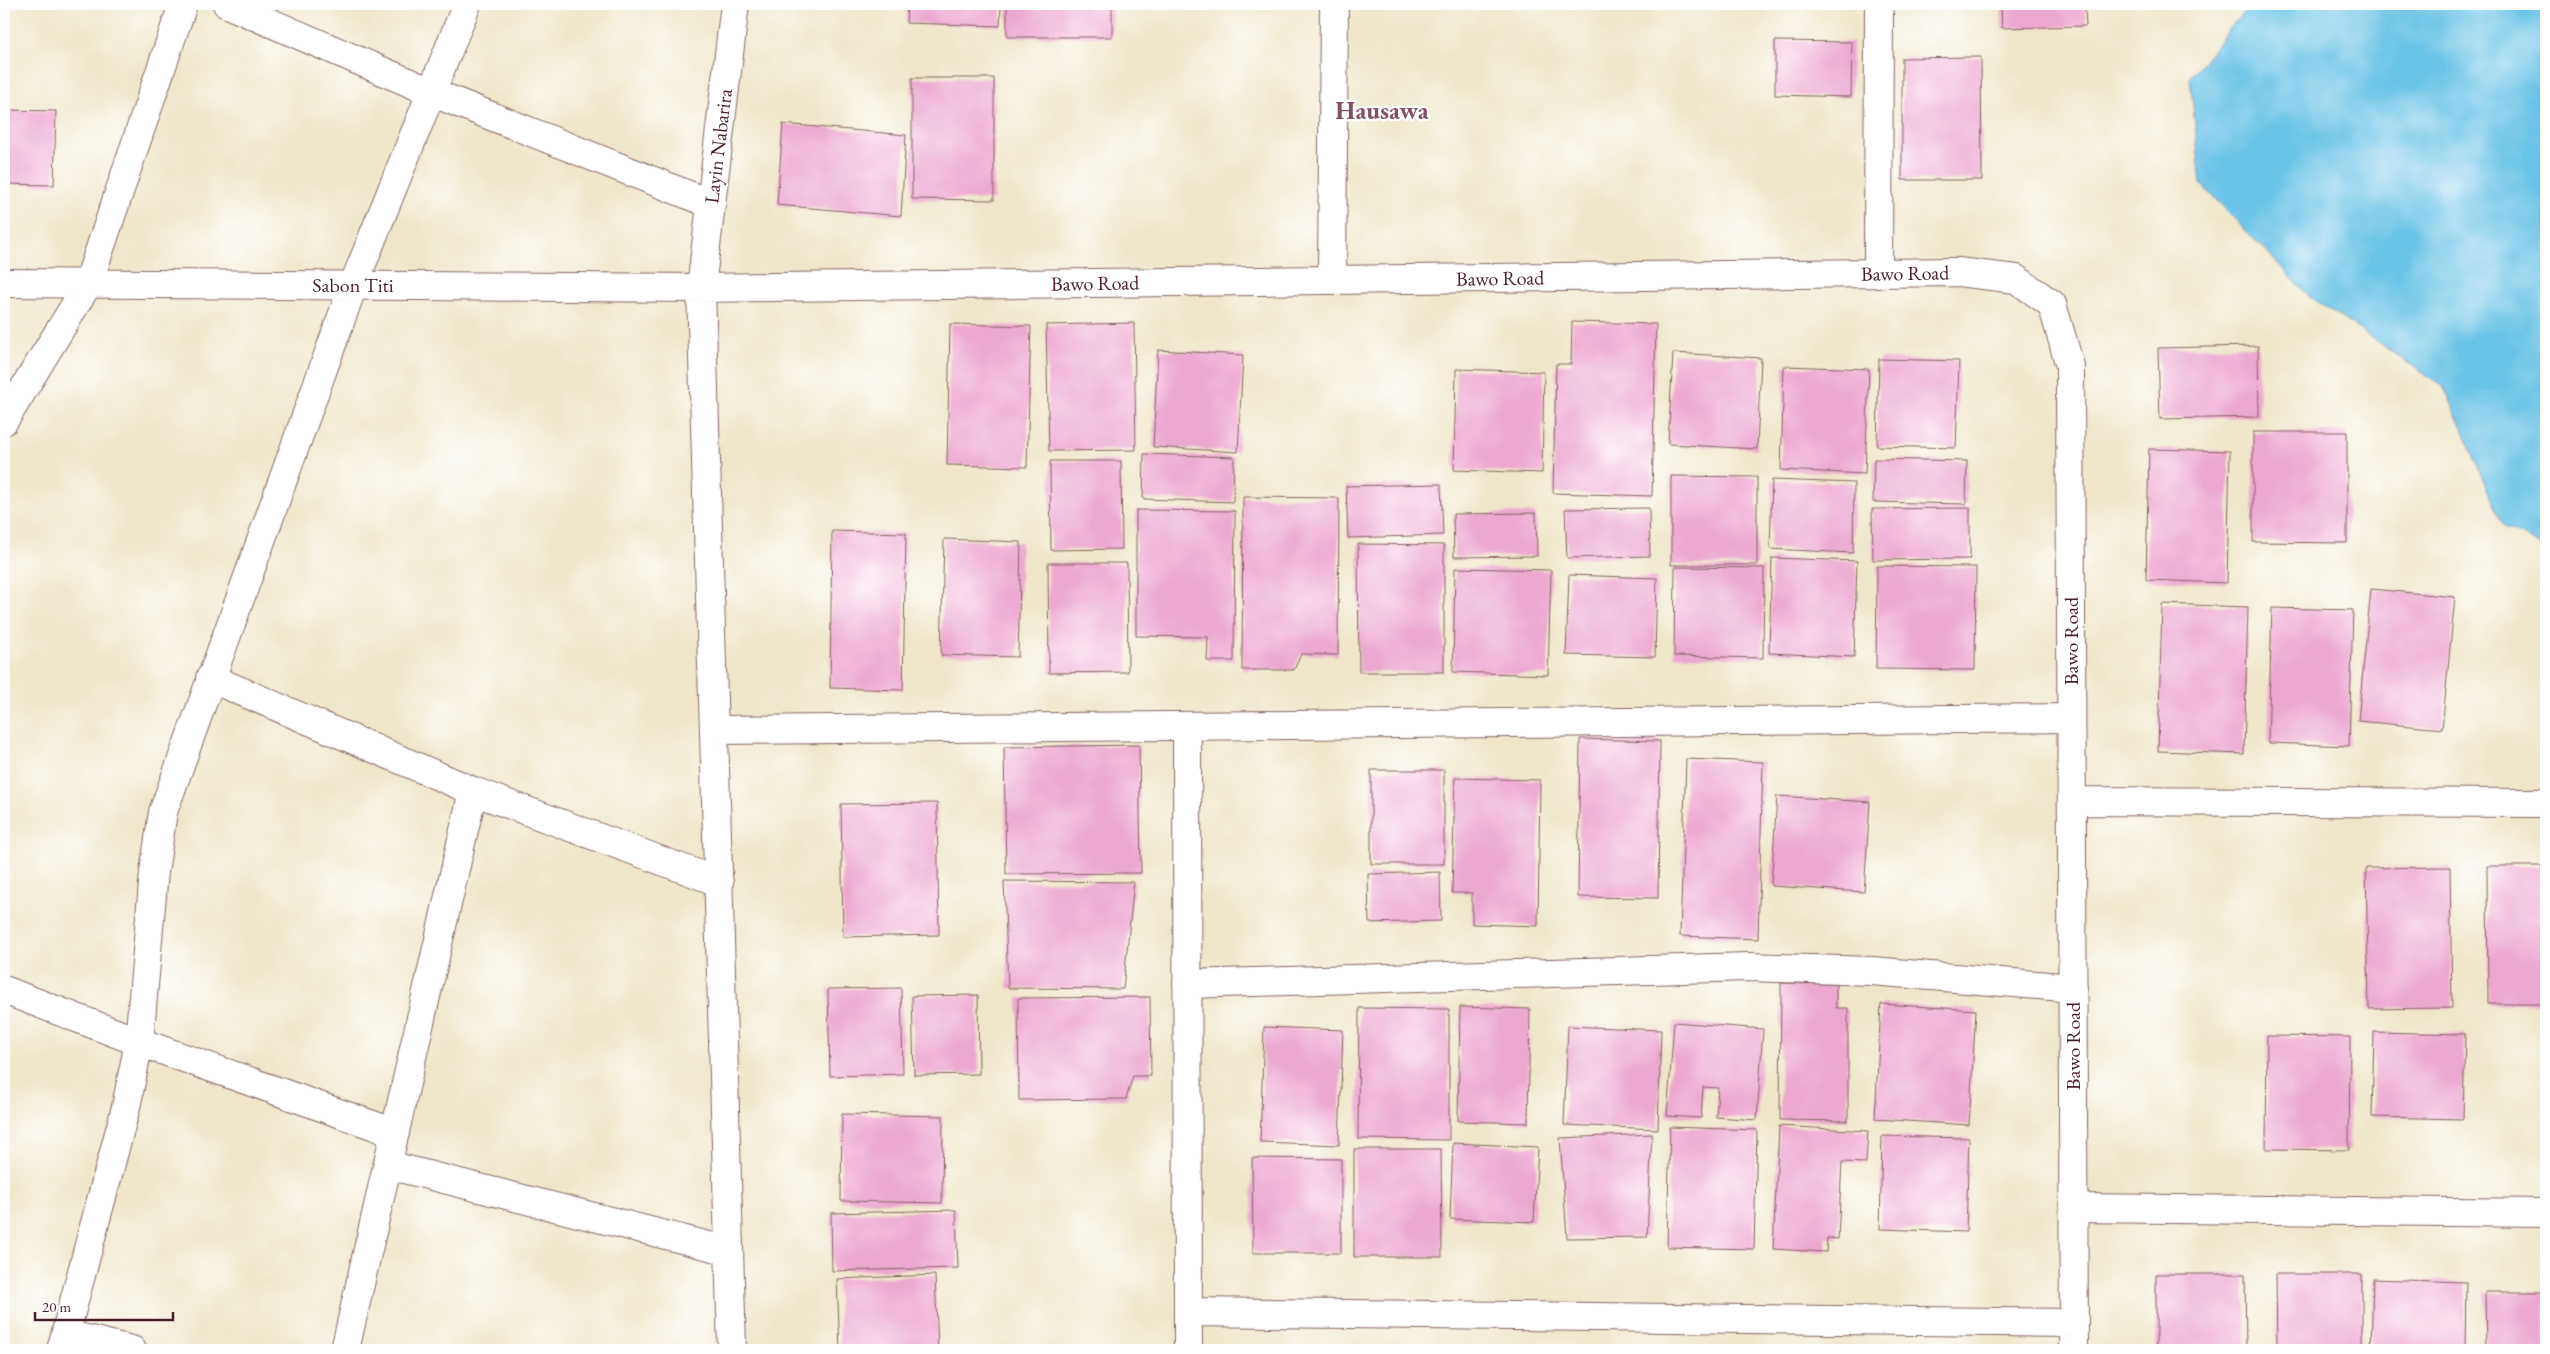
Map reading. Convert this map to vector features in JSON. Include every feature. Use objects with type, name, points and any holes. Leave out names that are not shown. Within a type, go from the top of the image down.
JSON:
[{"type":"street","points":[[4,421],[88,284],[183,4]]},
{"type":"street","points":[[227,4],[431,92],[711,204]]},
{"type":"street","points":[[132,1350],[63,1342],[126,1107],[139,1042],[154,872],[163,812],[353,286],[467,4]]},
{"type":"street","name":"Layin Nabarira","points":[[732,1350],[701,288],[735,4]]},
{"type":"street","points":[[1332,280],[1334,4]]},
{"type":"street","points":[[1878,274],[1879,4]]},
{"type":"street","name":"Bawo Road","points":[[701,288],[1958,272],[2016,279],[2052,304],[2070,366],[2074,1350]]},
{"type":"street","name":"Sabon Titi","points":[[4,283],[701,288]]},
{"type":"street","points":[[210,678],[473,791],[719,882]]},
{"type":"street","points":[[715,730],[2071,718]]},
{"type":"street","points":[[1187,726],[1188,1350]]},
{"type":"street","points":[[346,1350],[473,791]]},
{"type":"street","points":[[2072,801],[2546,803]]},
{"type":"street","points":[[1187,984],[1749,967],[1872,971],[2073,988]]},
{"type":"street","points":[[4,990],[139,1042],[395,1133]]},
{"type":"street","points":[[388,1165],[729,1252]]},
{"type":"street","points":[[2074,1208],[2546,1213]]},
{"type":"street","points":[[1188,1312],[2074,1323]]},
{"type":"water","points":[[2250,4],[2546,4],[2546,548],[2503,527],[2445,388],[2308,295],[2201,184],[2190,77]]},
{"type":"building","points":[[907,4],[1001,4],[1000,26],[906,23]]},
{"type":"building","points":[[1007,4],[1112,4],[1112,37],[1007,37]]},
{"type":"building","points":[[2001,4],[2102,4],[2102,7],[2085,7],[2086,26],[2002,28]]},
{"type":"building","points":[[1775,41],[1852,42],[1851,97],[1775,95]]},
{"type":"building","points":[[1981,57],[1982,180],[1902,180],[1902,58]]},
{"type":"building","points":[[912,78],[994,78],[994,200],[912,199]]},
{"type":"building","points":[[4,110],[56,111],[54,185],[4,184]]},
{"type":"building","points":[[783,124],[906,135],[901,216],[777,205]]},
{"type":"building","points":[[1572,322],[1656,324],[1652,496],[1553,493],[1556,364],[1571,364]]},
{"type":"building","points":[[1134,323],[1136,450],[1049,451],[1046,325]]},
{"type":"building","points":[[950,324],[1031,326],[1027,467],[947,465]]},
{"type":"building","points":[[2258,346],[2259,417],[2160,419],[2158,348]]},
{"type":"building","points":[[1158,350],[1243,355],[1238,452],[1153,447]]},
{"type":"building","points":[[1673,353],[1761,358],[1757,449],[1668,444]]},
{"type":"building","points":[[1879,359],[1959,361],[1956,448],[1877,446]]},
{"type":"building","points":[[1784,366],[1869,369],[1865,474],[1781,470]]},
{"type":"building","points":[[1456,369],[1544,372],[1542,473],[1454,470]]},
{"type":"building","points":[[2253,432],[2347,432],[2347,543],[2253,542]]},
{"type":"building","points":[[2149,449],[2230,451],[2227,583],[2146,580]]},
{"type":"building","points":[[1144,454],[1234,457],[1233,502],[1143,499]]},
{"type":"building","points":[[1874,459],[1967,461],[1966,504],[1873,502]]},
{"type":"building","points":[[1050,461],[1121,461],[1122,549],[1051,550]]},
{"type":"building","points":[[1671,476],[1757,477],[1757,565],[1671,565]]},
{"type":"building","points":[[1772,480],[1854,483],[1853,553],[1770,549]]},
{"type":"building","points":[[1441,484],[1443,535],[1348,538],[1346,486]]},
{"type":"building","points":[[1243,497],[1339,498],[1338,655],[1301,654],[1294,670],[1242,670]]},
{"type":"building","points":[[1649,508],[1650,556],[1567,558],[1565,509]]},
{"type":"building","points":[[1970,508],[1970,559],[1873,560],[1872,509]]},
{"type":"building","points":[[1136,510],[1235,511],[1234,661],[1207,661],[1208,637],[1136,636]]},
{"type":"building","points":[[1536,513],[1537,556],[1454,557],[1453,514]]},
{"type":"building","points":[[832,531],[906,533],[903,690],[830,688]]},
{"type":"building","points":[[944,539],[1021,542],[1018,657],[941,655]]},
{"type":"building","points":[[1358,544],[1444,545],[1444,672],[1359,672]]},
{"type":"building","points":[[1772,558],[1857,561],[1854,657],[1769,653]]},
{"type":"building","points":[[1048,563],[1127,563],[1128,672],[1049,673]]},
{"type":"building","points":[[1877,566],[1976,567],[1975,670],[1876,669]]},
{"type":"building","points":[[1675,567],[1764,568],[1763,658],[1674,656]]},
{"type":"building","points":[[1455,568],[1551,570],[1548,675],[1453,672]]},
{"type":"building","points":[[1569,575],[1657,578],[1655,657],[1566,655]]},
{"type":"building","points":[[2371,589],[2455,597],[2442,729],[2358,721]]},
{"type":"building","points":[[2162,604],[2248,607],[2244,754],[2158,751]]},
{"type":"building","points":[[2272,608],[2353,610],[2349,746],[2268,743]]},
{"type":"building","points":[[1580,739],[1660,741],[1658,898],[1578,897]]},
{"type":"building","points":[[1139,745],[1141,873],[1006,874],[1004,747]]},
{"type":"building","points":[[1686,759],[1763,762],[1758,939],[1680,936]]},
{"type":"building","points":[[1371,770],[1444,770],[1444,864],[1371,864]]},
{"type":"building","points":[[1455,778],[1540,780],[1538,926],[1472,924],[1472,893],[1452,893]]},
{"type":"building","points":[[1777,796],[1870,802],[1864,892],[1771,886]]},
{"type":"building","points":[[937,803],[939,935],[843,937],[841,804]]},
{"type":"building","points":[[2487,866],[2546,866],[2546,1004],[2488,1004]]},
{"type":"building","points":[[2450,867],[2452,1008],[2369,1009],[2366,868]]},
{"type":"building","points":[[1440,872],[1441,921],[1369,923],[1368,874]]},
{"type":"building","points":[[1004,881],[1134,882],[1123,989],[1008,988]]},
{"type":"building","points":[[1781,983],[1836,984],[1836,1008],[1848,1008],[1848,1121],[1780,1120]]},
{"type":"building","points":[[901,988],[903,1074],[830,1076],[828,989]]},
{"type":"building","points":[[978,995],[979,1074],[914,1075],[912,996]]},
{"type":"building","points":[[1150,997],[1151,1076],[1133,1076],[1126,1099],[1019,1100],[1018,998]]},
{"type":"building","points":[[1881,1004],[1976,1010],[1969,1125],[1875,1119]]},
{"type":"building","points":[[1460,1007],[1530,1009],[1528,1123],[1458,1121]]},
{"type":"building","points":[[1359,1008],[1449,1009],[1449,1140],[1358,1139]]},
{"type":"building","points":[[1674,1022],[1763,1029],[1757,1120],[1716,1117],[1718,1088],[1703,1087],[1701,1118],[1667,1116]]},
{"type":"building","points":[[1568,1026],[1661,1030],[1658,1129],[1564,1125]]},
{"type":"building","points":[[1264,1027],[1343,1030],[1339,1145],[1260,1142]]},
{"type":"building","points":[[2374,1032],[2465,1034],[2463,1119],[2372,1117]]},
{"type":"building","points":[[2267,1036],[2350,1037],[2349,1150],[2266,1149]]},
{"type":"building","points":[[842,1114],[943,1116],[942,1203],[841,1201]]},
{"type":"building","points":[[1779,1126],[1868,1131],[1866,1163],[1842,1162],[1838,1239],[1827,1238],[1826,1252],[1773,1249]]},
{"type":"building","points":[[1670,1127],[1757,1130],[1754,1249],[1667,1247]]},
{"type":"building","points":[[1652,1134],[1647,1237],[1567,1238],[1560,1138]]},
{"type":"building","points":[[1882,1136],[1969,1138],[1966,1232],[1880,1229]]},
{"type":"building","points":[[1453,1143],[1538,1147],[1534,1222],[1450,1219]]},
{"type":"building","points":[[1354,1149],[1441,1149],[1442,1257],[1354,1257]]},
{"type":"building","points":[[1252,1158],[1341,1159],[1341,1253],[1253,1253]]},
{"type":"building","points":[[956,1210],[958,1268],[832,1271],[831,1213]]},
{"type":"building","points":[[2156,1274],[2245,1274],[2246,1350],[2156,1350]]},
{"type":"building","points":[[2276,1274],[2362,1274],[2362,1350],[2277,1350]]},
{"type":"building","points":[[935,1275],[938,1350],[840,1350],[837,1279]]},
{"type":"building","points":[[2373,1279],[2466,1282],[2465,1350],[2371,1350]]},
{"type":"building","points":[[2485,1292],[2546,1292],[2546,1350],[2486,1350]]},
{"type":"district","name":"Hausawa","points":[[1382,110]]}]
